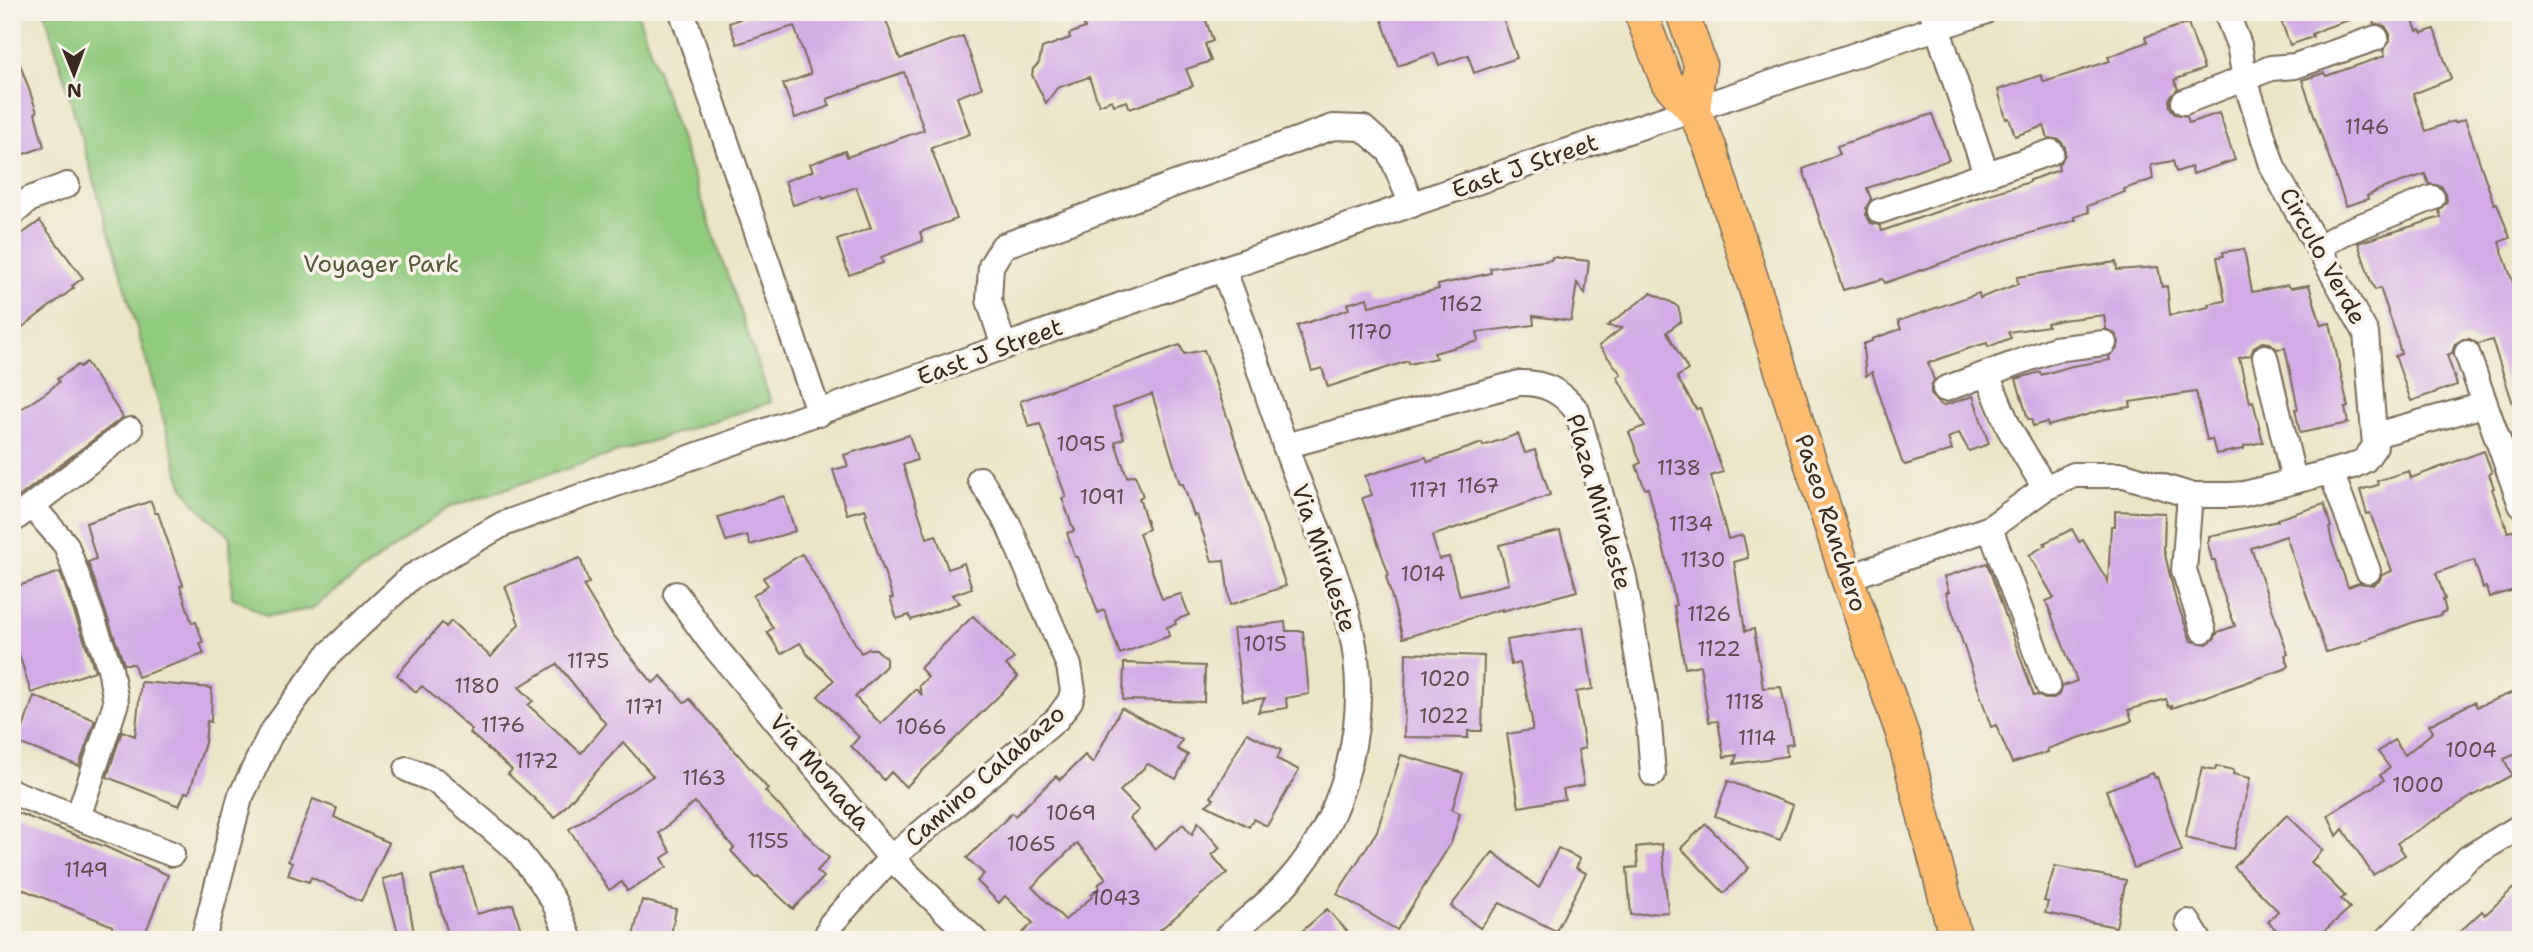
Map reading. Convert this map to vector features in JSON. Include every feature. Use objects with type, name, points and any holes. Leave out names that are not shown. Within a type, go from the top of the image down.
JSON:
[{"type":"main road","name":"Paseo Ranchero","points":[[1640,12],[1667,82],[1694,111],[1718,174],[1847,578],[1903,736],[1956,940]]},
{"type":"main road","name":"Paseo Ranchero","points":[[1682,12],[1700,64],[1694,111]]},
{"type":"street","points":[[682,12],[819,414]]},
{"type":"street","name":"East J Street","points":[[203,940],[240,798],[270,735],[327,656],[411,577],[503,524],[1223,270],[1694,111],[1935,20],[1984,12]]},
{"type":"street","name":"Circulo Verde","points":[[2226,12],[2239,45],[2245,79],[2273,168],[2366,333],[2375,435]]},
{"type":"street","points":[[1935,20],[1986,174]]},
{"type":"street","points":[[2184,102],[2271,68],[2295,66],[2376,38]]},
{"type":"street","points":[[1004,347],[989,300],[991,266],[1003,246],[1333,127],[1363,128],[1390,152],[1412,205]]},
{"type":"street","points":[[1880,211],[2051,152]]},
{"type":"street","points":[[12,214],[30,200],[67,185]]},
{"type":"street","points":[[2319,247],[2343,233],[2432,198]]},
{"type":"street","name":"Via Miraleste","points":[[1223,270],[1242,316],[1285,446],[1343,598],[1352,632],[1358,700],[1348,767],[1338,799],[1324,829],[1307,858],[1286,884],[1223,940]]},
{"type":"street","points":[[1945,389],[2056,349],[2104,342]]},
{"type":"street","points":[[2467,353],[2521,505]]},
{"type":"street","points":[[2265,356],[2294,480]]},
{"type":"street","points":[[1987,374],[2009,428],[2045,488]]},
{"type":"street","name":"Plaza Miraleste","points":[[1285,446],[1519,383],[1553,389],[1570,402],[1577,411],[1624,577],[1649,724],[1653,774]]},
{"type":"street","points":[[1847,578],[1990,528],[2045,488],[2074,475],[2124,475],[2190,495],[2244,494],[2331,472],[2365,460],[2375,446],[2375,435],[2484,405]]},
{"type":"street","points":[[12,521],[130,430]]},
{"type":"street","points":[[2331,472],[2368,571]]},
{"type":"street","name":"Camino Calabazo","points":[[825,940],[831,924],[891,858],[1057,719],[1070,701],[1072,678],[1062,649],[1008,524],[980,479]]},
{"type":"street","points":[[2190,495],[2184,570],[2203,630]]},
{"type":"street","points":[[33,507],[66,545],[110,668],[116,703],[78,817]]},
{"type":"street","points":[[1990,528],[2048,685]]},
{"type":"street","name":"Via Monada","points":[[676,594],[714,645],[891,858],[975,940]]},
{"type":"street","points":[[407,769],[436,781],[517,850],[554,902],[570,940]]},
{"type":"street","points":[[12,792],[172,854]]},
{"type":"street","points":[[2387,940],[2468,858],[2521,826]]},
{"type":"green space","name":"Voyager Park","points":[[45,12],[637,12],[771,402],[447,508],[311,609],[267,616],[232,597],[230,536],[198,507],[183,487]]},
{"type":"building","points":[[758,12],[883,12],[900,59],[963,36],[982,88],[957,97],[970,134],[931,148],[957,219],[920,232],[923,241],[881,257],[883,263],[849,275],[837,240],[871,228],[856,187],[823,199],[822,196],[793,205],[785,181],[813,171],[810,164],[845,151],[847,157],[924,130],[904,72],[827,99],[830,106],[795,118],[783,84],[811,74],[794,26],[737,44],[729,23]]},
{"type":"building","points":[[1112,12],[1203,12],[1213,41],[1205,44],[1211,61],[1186,69],[1193,86],[1130,109],[1127,101],[1114,105],[1112,100],[1099,105],[1089,77],[1057,88],[1046,103],[1032,75],[1033,69],[1039,63],[1042,48],[1070,38],[1069,34],[1085,28],[1083,23]]},
{"type":"building","points":[[1379,12],[1501,12],[1517,58],[1474,73],[1468,55],[1439,65],[1434,53],[1398,66]]},
{"type":"building","points":[[2278,12],[2360,12],[2361,16],[2325,28],[2312,34],[2313,37],[2290,45]]},
{"type":"building","points":[[2370,12],[2410,12],[2417,31],[2422,33],[2434,29],[2451,79],[2413,94],[2426,131],[2465,119],[2494,204],[2497,203],[2510,238],[2499,242],[2521,306],[2521,416],[2517,416],[2492,340],[2478,344],[2470,339],[2463,339],[2455,344],[2452,353],[2447,355],[2457,385],[2411,401],[2395,356],[2401,354],[2396,334],[2380,288],[2375,290],[2371,282],[2358,243],[2441,217],[2439,211],[2447,201],[2446,193],[2441,186],[2429,184],[2425,174],[2381,189],[2367,196],[2368,199],[2346,206],[2302,80],[2324,73],[2326,76],[2385,56],[2383,51],[2390,41],[2390,34],[2385,26],[2374,24]]},
{"type":"building","points":[[2188,23],[2204,69],[2174,80],[2178,89],[2169,99],[2170,107],[2175,114],[2187,116],[2189,123],[2219,113],[2235,160],[2193,174],[2191,167],[2176,172],[2173,161],[2151,165],[2153,179],[2087,206],[2089,212],[2074,217],[2076,220],[2006,240],[1885,283],[1883,279],[1843,290],[1803,169],[1840,154],[1837,146],[1932,114],[1949,160],[1867,188],[1871,199],[1866,215],[1871,223],[1880,225],[1882,231],[2030,182],[2059,170],[2058,165],[2065,155],[2065,147],[2060,140],[2048,138],[2044,126],[2015,136],[2009,118],[2006,119],[1998,90],[2041,75],[2044,82],[2110,61],[2108,57],[2147,42],[2145,37]]},
{"type":"building","points":[[12,50],[15,50],[37,112],[35,113],[44,147],[12,158]]},
{"type":"building","points":[[40,221],[83,278],[72,286],[74,288],[12,335],[12,241]]},
{"type":"building","points":[[2244,249],[2252,292],[2287,285],[2291,288],[2309,285],[2321,325],[2330,323],[2348,407],[2345,408],[2348,423],[2300,433],[2295,409],[2298,409],[2285,348],[2277,349],[2270,343],[2262,342],[2254,347],[2251,355],[2239,358],[2263,442],[2244,446],[2244,449],[2216,454],[2212,439],[2207,440],[2196,392],[2130,402],[2131,407],[2100,411],[2048,426],[2047,422],[2033,426],[2031,419],[2028,419],[2016,379],[2040,372],[2041,375],[2072,366],[2110,360],[2109,356],[2117,349],[2119,342],[2115,334],[2106,329],[2104,315],[2062,320],[2047,323],[2048,326],[2008,332],[2011,338],[1988,347],[1987,343],[1928,363],[1934,380],[1931,393],[1935,400],[1943,406],[1973,396],[1989,444],[1969,451],[1959,433],[1948,438],[1952,450],[1905,465],[1902,462],[1872,372],[1866,376],[1863,349],[1863,344],[1872,339],[1901,329],[1898,321],[1979,293],[1980,298],[2018,284],[2017,277],[2116,262],[2117,270],[2158,267],[2162,287],[2167,286],[2170,315],[2209,307],[2208,304],[2225,301],[2217,257],[2224,256],[2223,252]]},
{"type":"building","points":[[1552,257],[1589,261],[1585,294],[1577,283],[1571,321],[1533,316],[1534,325],[1477,332],[1479,341],[1434,353],[1436,358],[1409,364],[1408,361],[1328,387],[1322,368],[1312,371],[1297,326],[1349,309],[1347,304],[1367,298],[1369,306],[1439,289],[1438,285],[1491,273],[1490,268],[1551,260]]},
{"type":"building","points":[[1651,293],[1671,302],[1678,307],[1680,313],[1681,321],[1667,332],[1688,370],[1677,377],[1696,409],[1700,408],[1723,472],[1711,476],[1728,539],[1743,535],[1748,558],[1734,562],[1745,631],[1754,629],[1763,688],[1781,687],[1793,744],[1786,745],[1787,756],[1734,764],[1737,755],[1724,757],[1718,721],[1709,722],[1700,665],[1685,668],[1665,554],[1648,488],[1645,489],[1636,465],[1641,463],[1629,432],[1645,426],[1617,377],[1621,374],[1599,346],[1622,328],[1607,326]]},
{"type":"building","points":[[1180,345],[1184,354],[1204,350],[1286,586],[1230,605],[1224,560],[1212,561],[1197,515],[1194,516],[1183,484],[1180,484],[1152,394],[1113,408],[1124,438],[1115,442],[1127,477],[1135,475],[1143,496],[1139,498],[1149,529],[1139,533],[1162,599],[1181,594],[1189,615],[1167,627],[1169,636],[1120,654],[1104,610],[1098,613],[1078,557],[1075,557],[1067,533],[1074,531],[1062,498],[1066,497],[1040,424],[1029,427],[1020,401]]},
{"type":"building","points":[[86,362],[123,417],[12,502],[12,415],[47,392],[59,382],[57,379]]},
{"type":"building","points":[[1518,434],[1525,453],[1535,450],[1550,495],[1432,536],[1439,559],[1449,557],[1460,596],[1509,584],[1499,545],[1560,531],[1577,591],[1502,609],[1403,638],[1386,576],[1389,575],[1362,498],[1372,495],[1365,476],[1426,457],[1428,462],[1482,443],[1483,446]]},
{"type":"building","points":[[909,435],[917,460],[903,465],[927,538],[936,535],[948,569],[964,563],[972,588],[952,595],[960,603],[911,620],[909,615],[897,619],[865,509],[847,514],[833,470],[848,466],[844,455]]},
{"type":"building","points":[[2484,451],[2492,473],[2489,474],[2494,488],[2492,489],[2508,532],[2521,528],[2521,588],[2489,597],[2486,587],[2483,588],[2474,560],[2436,573],[2445,599],[2446,611],[2441,615],[2326,652],[2286,536],[2251,548],[2288,654],[2285,655],[2289,666],[2172,708],[2166,699],[2128,710],[2132,720],[2127,723],[2012,763],[1996,725],[1991,727],[1947,596],[1946,592],[1949,592],[1944,577],[1987,563],[2034,696],[2052,699],[2060,694],[2063,686],[2077,681],[2046,601],[2054,598],[2029,555],[2046,545],[2044,543],[2072,529],[2079,542],[2083,540],[2108,582],[2111,526],[2115,526],[2115,511],[2165,513],[2164,550],[2175,597],[2191,641],[2207,644],[2218,632],[2235,626],[2219,582],[2215,560],[2212,560],[2207,541],[2209,536],[2278,521],[2277,519],[2324,504],[2331,527],[2332,542],[2348,587],[2359,583],[2373,585],[2382,575],[2392,571],[2370,513],[2367,514],[2360,490],[2378,485],[2377,481],[2409,471],[2411,478]]},
{"type":"building","points":[[784,496],[795,531],[750,545],[747,535],[726,541],[718,517]]},
{"type":"building","points":[[151,501],[155,513],[158,513],[183,585],[180,586],[192,623],[196,622],[203,642],[200,643],[204,654],[138,677],[134,664],[124,664],[88,562],[96,559],[86,523]]},
{"type":"building","points":[[802,554],[861,653],[876,649],[886,658],[886,666],[855,697],[881,724],[916,689],[922,695],[919,686],[928,677],[920,668],[973,616],[1014,658],[1006,665],[1018,677],[906,787],[891,772],[884,780],[851,746],[859,737],[818,696],[834,680],[808,655],[800,643],[781,654],[767,632],[773,628],[753,596],[768,585],[763,578]]},
{"type":"building","points":[[580,558],[589,583],[583,585],[613,635],[653,683],[661,676],[685,703],[690,699],[768,789],[765,791],[829,858],[817,871],[824,877],[793,909],[758,876],[756,878],[731,851],[734,848],[695,802],[659,833],[671,852],[662,858],[667,867],[627,891],[622,882],[609,890],[569,829],[653,776],[623,742],[555,818],[508,774],[512,770],[470,733],[472,730],[422,686],[416,692],[397,675],[442,623],[446,627],[451,621],[491,657],[519,624],[505,586]],"holes":[[[557,664],[606,724],[581,753],[528,705],[533,701],[519,687]]]},
{"type":"building","points":[[60,572],[95,671],[31,693],[12,631],[12,588]]},
{"type":"building","points":[[1285,622],[1286,631],[1303,631],[1309,694],[1286,698],[1287,708],[1258,712],[1265,698],[1243,701],[1233,629]]},
{"type":"building","points":[[1583,627],[1593,689],[1576,692],[1585,748],[1578,750],[1584,785],[1563,789],[1565,799],[1519,807],[1507,734],[1532,730],[1532,720],[1520,663],[1511,665],[1507,640]]},
{"type":"building","points":[[1406,653],[1484,656],[1482,731],[1468,731],[1468,738],[1404,737]]},
{"type":"building","points":[[1124,663],[1205,666],[1204,702],[1123,700]]},
{"type":"building","points":[[141,682],[212,688],[211,722],[207,721],[205,743],[189,793],[185,792],[179,806],[107,777],[122,731],[135,736]]},
{"type":"building","points":[[2521,689],[2521,752],[2504,759],[2512,775],[2397,843],[2405,855],[2373,875],[2343,829],[2337,836],[2328,815],[2384,780],[2380,775],[2390,768],[2378,752],[2394,740],[2405,755],[2433,732],[2429,725],[2474,702],[2477,707]]},
{"type":"building","points":[[34,696],[95,720],[79,766],[18,743]]},
{"type":"building","points":[[1121,708],[1182,740],[1177,749],[1188,755],[1176,779],[1148,764],[1120,791],[1139,810],[1130,818],[1155,849],[1183,824],[1192,835],[1198,822],[1220,848],[1212,855],[1227,873],[1148,940],[1015,940],[1033,923],[1005,896],[999,903],[977,881],[984,874],[967,858],[1012,813],[1015,816],[1056,776],[1060,780],[1085,755],[1093,763]],"holes":[[[1077,843],[1106,878],[1098,885],[1100,888],[1092,897],[1065,920],[1032,887]]]},
{"type":"building","points":[[1247,733],[1281,750],[1277,759],[1299,770],[1267,826],[1253,819],[1249,827],[1206,805],[1214,799],[1211,797]]},
{"type":"building","points":[[1401,755],[1463,773],[1452,810],[1460,813],[1451,843],[1397,930],[1337,894],[1377,831]]},
{"type":"building","points":[[2216,766],[2234,770],[2233,774],[2250,778],[2234,849],[2185,838],[2202,767],[2215,770]]},
{"type":"building","points":[[2153,773],[2155,778],[2157,777],[2182,851],[2134,868],[2106,790]]},
{"type":"building","points":[[1728,781],[1793,805],[1780,840],[1715,816]]},
{"type":"building","points":[[313,799],[337,808],[334,817],[389,843],[361,901],[311,877],[309,882],[288,875],[292,863],[288,861]]},
{"type":"building","points":[[18,813],[106,847],[168,875],[143,939],[111,930],[113,926],[12,885],[12,829]]},
{"type":"building","points":[[2287,815],[2323,850],[2311,862],[2345,896],[2341,899],[2350,908],[2314,940],[2287,940],[2268,922],[2278,911],[2234,867]]},
{"type":"building","points":[[1706,824],[1749,868],[1724,893],[1681,848]]},
{"type":"building","points":[[1662,844],[1668,912],[1631,915],[1627,868],[1638,867],[1636,847]]},
{"type":"building","points":[[1558,848],[1580,859],[1576,868],[1586,873],[1556,931],[1500,903],[1480,928],[1451,906],[1493,852],[1539,888]]},
{"type":"building","points":[[2055,866],[2126,880],[2116,927],[2045,913],[2048,902],[2044,901]]},
{"type":"building","points":[[464,868],[477,914],[513,904],[524,940],[450,940],[431,877]]},
{"type":"building","points":[[404,873],[415,940],[400,940],[383,879]]},
{"type":"building","points":[[2521,881],[2521,940],[2451,940],[2482,911],[2485,915]]},
{"type":"building","points":[[642,900],[676,909],[670,940],[632,940]]},
{"type":"building","points":[[1327,909],[1355,940],[1292,940]]}]
